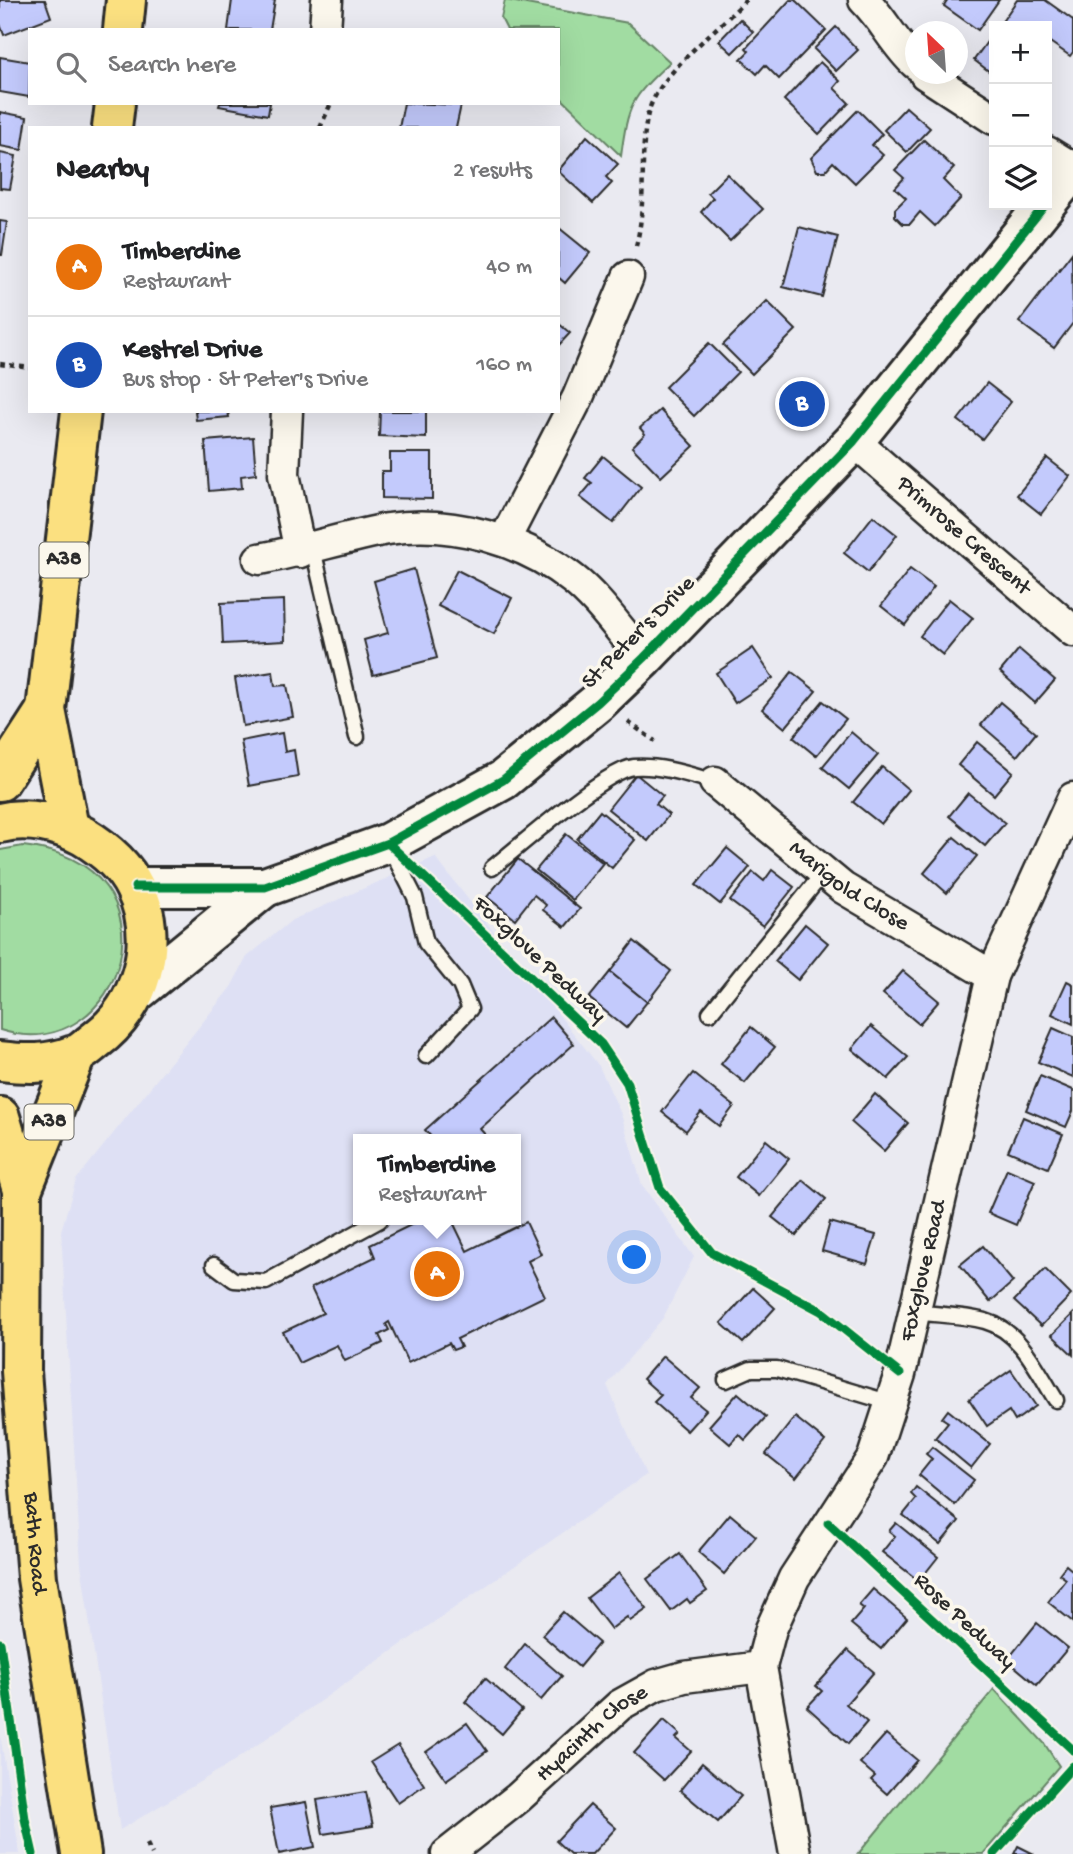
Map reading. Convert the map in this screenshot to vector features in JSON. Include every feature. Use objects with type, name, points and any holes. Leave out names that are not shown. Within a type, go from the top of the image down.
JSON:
[{"type":"main road","points":[[123,28],[126,0]]},
{"type":"main road","points":[[112,126],[115,105]]},
{"type":"main road","name":"A38","points":[[69,828],[46,710],[81,413]]},
{"type":"main road","name":"A38","points":[[0,781],[46,710]]},
{"type":"main road","points":[[0,823],[47,822],[69,828],[106,849],[135,887],[147,928],[139,990],[116,1026],[76,1055],[34,1065],[0,1061]]},
{"type":"main road","name":"Bath Road","points":[[22,1190],[76,1055]]},
{"type":"main road","name":"Bath Road","points":[[0,1117],[22,1190],[21,1371],[37,1578],[81,1854]]},
{"type":"street","points":[[325,28],[327,0]]},
{"type":"street","points":[[864,0],[877,12],[905,54]]},
{"type":"street","points":[[940,84],[989,116]]},
{"type":"street","points":[[1052,155],[1073,169]]},
{"type":"street","name":"St Peter's Drive","points":[[1052,195],[1073,169]]},
{"type":"street","name":"St Peter's Drive","points":[[139,990],[265,887],[388,843],[503,780],[598,702],[644,659],[854,441],[1040,210]]},
{"type":"street","points":[[504,541],[572,409],[628,277]]},
{"type":"street","points":[[287,413],[284,474],[306,551]]},
{"type":"street","name":"Primrose Crescent","points":[[854,441],[1073,631]]},
{"type":"street","points":[[259,558],[306,551],[388,529],[420,526],[448,528],[504,541],[542,557],[575,581],[644,659]]},
{"type":"street","name":"Marigold Close","points":[[715,782],[843,887],[992,976]]},
{"type":"street","name":"Foxglove Road","points":[[795,1854],[761,1667],[771,1629],[794,1578],[873,1457],[891,1403],[915,1312],[992,976],[1073,798]]},
{"type":"street","name":"St Peter's Drive","points":[[135,887],[265,887]]},
{"type":"street","name":"Hyacinth Close","points":[[447,1854],[518,1798],[620,1705],[656,1685],[684,1677],[761,1667]]},
{"type":"lane","points":[[306,551],[357,737]]},
{"type":"lane","points":[[492,868],[606,779],[633,767],[677,771],[715,782]]},
{"type":"lane","points":[[388,843],[415,897],[426,943],[460,985],[470,1009],[426,1056]]},
{"type":"lane","points":[[710,1013],[824,872]]},
{"type":"lane","points":[[214,1265],[234,1280],[265,1282],[371,1225]]},
{"type":"lane","points":[[915,1312],[986,1321],[1008,1333],[1030,1356],[1056,1400]]},
{"type":"lane","points":[[726,1380],[751,1369],[777,1369],[891,1403]]},
{"type":"path","points":[[628,277],[643,219],[641,170],[647,115],[659,87],[746,0]]},
{"type":"path","points":[[321,126],[330,105]]},
{"type":"path","points":[[0,364],[28,368]]},
{"type":"path","points":[[147,1844],[152,1854]]},
{"type":"shaded area","points":[[435,857],[599,1066],[621,1114],[642,1185],[694,1257],[663,1318],[607,1385],[646,1475],[231,1763],[120,1830],[81,1564],[61,1231],[76,1180],[231,987],[247,957],[292,920]]},
{"type":"shaded area","points":[[0,1735],[20,1854],[0,1854]]},
{"type":"green space","points":[[505,0],[628,23],[670,62],[633,103],[626,124],[621,156],[560,97],[560,28],[506,28],[501,18]]},
{"type":"green space","points":[[23,846],[74,860],[106,888],[121,922],[120,959],[105,994],[79,1021],[43,1034],[0,1030],[0,850]]},
{"type":"green space","points":[[994,1689],[1044,1743],[1059,1766],[983,1854],[858,1854]]},
{"type":"building","points":[[0,0],[45,0],[51,17],[4,35],[0,24]]},
{"type":"building","points":[[232,0],[275,0],[270,28],[228,28]]},
{"type":"building","points":[[790,0],[795,0],[826,30],[779,79],[765,65],[757,74],[741,59],[749,51],[746,48]]},
{"type":"building","points":[[948,0],[999,0],[978,30],[944,6]]},
{"type":"building","points":[[1017,0],[1045,0],[1073,20],[1073,52],[1070,56],[1052,43],[1052,21],[1002,21]]},
{"type":"building","points":[[740,19],[753,32],[732,53],[719,41]]},
{"type":"building","points":[[836,27],[858,50],[836,71],[814,49]]},
{"type":"building","points":[[989,39],[989,71],[974,60]]},
{"type":"building","points":[[0,57],[28,62],[28,97],[0,92]]},
{"type":"building","points":[[820,62],[840,81],[834,88],[849,103],[819,134],[784,100]]},
{"type":"building","points":[[219,105],[270,105],[268,115]]},
{"type":"building","points":[[404,105],[461,105],[456,126],[399,126]]},
{"type":"building","points":[[906,107],[930,128],[907,152],[884,130]]},
{"type":"building","points":[[858,110],[882,134],[872,145],[883,155],[855,183],[833,162],[825,171],[817,171],[811,158]]},
{"type":"building","points":[[0,112],[27,117],[22,150],[0,146]]},
{"type":"building","points":[[587,136],[618,164],[606,177],[612,183],[593,203],[560,173],[560,169]]},
{"type":"building","points":[[924,140],[954,168],[943,180],[961,198],[935,226],[920,212],[910,224],[903,224],[895,216],[895,209],[906,198],[895,188],[904,178],[895,170]]},
{"type":"building","points":[[0,153],[16,156],[10,189],[0,188]]},
{"type":"building","points":[[727,174],[763,209],[730,241],[701,212],[713,198],[708,193]]},
{"type":"building","points":[[0,221],[7,222],[2,255],[0,255]]},
{"type":"building","points":[[799,227],[838,237],[822,297],[783,287]]},
{"type":"building","points":[[560,229],[590,253],[565,283],[560,279]]},
{"type":"building","points":[[1072,253],[1073,323],[1054,348],[1019,322]]},
{"type":"building","points":[[767,301],[796,330],[752,374],[723,345]]},
{"type":"building","points":[[560,325],[570,333],[560,344]]},
{"type":"building","points":[[709,343],[738,372],[694,416],[665,387]]},
{"type":"building","points":[[987,383],[1011,402],[982,439],[958,420]]},
{"type":"building","points":[[660,410],[694,446],[661,477],[632,447],[645,434],[640,428]]},
{"type":"building","points":[[195,413],[228,413],[229,417],[196,420]]},
{"type":"building","points":[[380,413],[426,413],[426,438],[379,436]]},
{"type":"building","points":[[253,437],[256,474],[241,476],[242,488],[209,491],[205,441]]},
{"type":"building","points":[[390,453],[432,453],[432,499],[382,498],[382,471],[390,471]]},
{"type":"building","points":[[603,456],[641,487],[613,523],[580,497],[592,483],[585,478]]},
{"type":"building","points":[[1047,458],[1070,476],[1041,514],[1017,495]]},
{"type":"building","points":[[873,516],[897,535],[868,572],[844,553]]},
{"type":"building","points":[[414,569],[437,658],[373,675],[364,640],[388,633],[374,581]]},
{"type":"building","points":[[910,569],[934,587],[905,625],[881,606]]},
{"type":"building","points":[[457,570],[512,598],[494,634],[438,606]]},
{"type":"building","points":[[949,599],[973,618],[943,655],[920,636]]},
{"type":"building","points":[[284,600],[285,641],[223,644],[221,603]]},
{"type":"building","points":[[753,648],[773,678],[735,703],[716,673]]},
{"type":"building","points":[[1019,649],[1055,680],[1035,703],[1000,672]]},
{"type":"building","points":[[273,672],[275,686],[287,685],[293,717],[243,726],[235,678]]},
{"type":"building","points":[[792,672],[816,691],[785,728],[762,709]]},
{"type":"building","points":[[823,701],[846,719],[816,756],[793,737]]},
{"type":"building","points":[[1000,702],[1036,733],[1017,756],[981,725]]},
{"type":"building","points":[[851,732],[878,755],[849,789],[822,767]]},
{"type":"building","points":[[282,733],[285,752],[294,750],[298,777],[249,786],[241,741]]},
{"type":"building","points":[[977,742],[1013,772],[994,795],[958,765]]},
{"type":"building","points":[[882,767],[909,790],[881,824],[853,802]]},
{"type":"building","points":[[636,774],[663,796],[656,804],[669,815],[648,841],[608,809]]},
{"type":"building","points":[[968,793],[1005,823],[985,846],[949,816]]},
{"type":"building","points":[[600,811],[635,840],[612,868],[577,839]]},
{"type":"building","points":[[566,834],[603,863],[573,900],[536,870]]},
{"type":"building","points":[[954,837],[977,856],[947,893],[924,873]]},
{"type":"building","points":[[727,848],[750,867],[720,904],[696,885]]},
{"type":"building","points":[[518,859],[580,909],[565,927],[543,910],[546,905],[534,895],[515,919],[487,897]]},
{"type":"building","points":[[772,870],[794,887],[763,926],[730,901],[753,872],[764,881]]},
{"type":"building","points":[[805,924],[828,943],[798,980],[775,961]]},
{"type":"building","points":[[634,941],[671,971],[647,1002],[610,972]]},
{"type":"building","points":[[903,971],[939,1001],[919,1024],[883,994]]},
{"type":"building","points":[[610,972],[647,1002],[626,1028],[589,998]]},
{"type":"building","points":[[1067,981],[1073,984],[1073,1024],[1052,1014]]},
{"type":"building","points":[[551,1017],[574,1044],[480,1129],[484,1134],[429,1134],[425,1130]]},
{"type":"building","points":[[871,1026],[908,1057],[888,1079],[852,1049]]},
{"type":"building","points":[[751,1027],[775,1047],[745,1083],[721,1064]]},
{"type":"building","points":[[1053,1028],[1073,1037],[1073,1077],[1038,1062]]},
{"type":"building","points":[[693,1073],[734,1106],[719,1126],[701,1112],[686,1131],[662,1112]]},
{"type":"building","points":[[1040,1076],[1073,1090],[1073,1111],[1066,1127],[1026,1110]]},
{"type":"building","points":[[875,1094],[908,1123],[884,1151],[851,1122]]},
{"type":"building","points":[[1023,1117],[1063,1134],[1048,1168],[1008,1151]]},
{"type":"building","points":[[766,1140],[789,1159],[759,1196],[736,1177]]},
{"type":"building","points":[[1007,1169],[1035,1181],[1016,1225],[988,1213]]},
{"type":"building","points":[[803,1180],[826,1199],[796,1236],[772,1217]]},
{"type":"building","points":[[526,1222],[541,1254],[528,1261],[545,1296],[457,1339],[461,1347],[453,1350],[449,1343],[408,1363],[389,1322],[386,1324],[389,1330],[379,1335],[383,1343],[345,1361],[337,1345],[299,1363],[283,1332],[323,1313],[311,1288],[375,1257],[370,1245],[411,1225],[454,1225],[467,1251]]},
{"type":"building","points":[[830,1222],[876,1235],[867,1264],[822,1251]]},
{"type":"building","points":[[983,1246],[1013,1282],[990,1302],[960,1265]]},
{"type":"building","points":[[1045,1269],[1071,1295],[1041,1326],[1014,1301]]},
{"type":"building","points":[[753,1288],[775,1308],[743,1343],[721,1323]]},
{"type":"building","points":[[1073,1314],[1073,1355],[1052,1335]]},
{"type":"building","points":[[663,1356],[700,1388],[691,1398],[706,1410],[687,1431],[654,1402],[661,1395],[643,1379]]},
{"type":"building","points":[[1011,1370],[1036,1406],[1015,1421],[1009,1411],[987,1426],[969,1399]]},
{"type":"building","points":[[738,1393],[766,1417],[745,1440],[739,1434],[730,1444],[709,1426]]},
{"type":"building","points":[[948,1410],[990,1444],[971,1468],[935,1438],[948,1422],[942,1418]]},
{"type":"building","points":[[795,1417],[825,1441],[796,1478],[766,1454]]},
{"type":"building","points":[[932,1447],[974,1480],[955,1505],[919,1475],[932,1459],[926,1454]]},
{"type":"building","points":[[916,1487],[959,1521],[940,1544],[903,1515],[916,1499],[911,1494]]},
{"type":"building","points":[[730,1514],[756,1536],[724,1574],[698,1552]]},
{"type":"building","points":[[896,1523],[938,1557],[919,1581],[882,1552],[895,1536],[889,1531]]},
{"type":"building","points":[[680,1554],[707,1591],[690,1603],[687,1599],[671,1611],[647,1579]]},
{"type":"building","points":[[1066,1565],[1073,1571],[1073,1622],[1048,1602],[1066,1579],[1059,1574]]},
{"type":"building","points":[[619,1573],[647,1609],[630,1621],[627,1617],[611,1629],[587,1598]]},
{"type":"building","points":[[873,1589],[907,1618],[881,1649],[851,1624],[864,1609],[859,1605]]},
{"type":"building","points":[[563,1612],[599,1643],[579,1667],[542,1635]]},
{"type":"building","points":[[1037,1623],[1068,1648],[1037,1685],[1007,1660]]},
{"type":"building","points":[[525,1644],[562,1676],[541,1700],[505,1669]]},
{"type":"building","points":[[848,1650],[874,1672],[846,1704],[867,1722],[848,1744],[807,1707],[822,1691],[816,1686]]},
{"type":"building","points":[[485,1678],[522,1710],[502,1734],[465,1702]]},
{"type":"building","points":[[664,1720],[680,1734],[676,1738],[691,1751],[664,1780],[634,1753]]},
{"type":"building","points":[[467,1723],[487,1751],[446,1780],[426,1752]]},
{"type":"building","points":[[886,1734],[917,1760],[887,1794],[871,1780],[875,1776],[860,1763]]},
{"type":"building","points":[[398,1745],[424,1785],[398,1803],[371,1762]]},
{"type":"building","points":[[702,1763],[741,1796],[718,1822],[680,1790]]},
{"type":"building","points":[[366,1792],[373,1826],[323,1834],[317,1800]]},
{"type":"building","points":[[306,1802],[315,1847],[279,1854],[270,1808]]},
{"type":"building","points":[[590,1805],[616,1828],[592,1854],[570,1854],[556,1841]]},
{"type":"building","points":[[1018,1846],[1034,1854],[1014,1854]]},
{"type":"cycle path","points":[[135,887],[265,887],[388,843],[503,780],[598,702],[644,658],[854,441],[1041,210]]},
{"type":"cycle path","name":"Foxglove Pedway","points":[[388,843],[601,1044],[627,1083],[660,1188],[712,1253],[821,1311],[900,1374]]},
{"type":"cycle path","name":"Rose Pedway","points":[[828,1523],[1073,1750]]},
{"type":"cycle path","points":[[0,1643],[25,1819],[33,1854]]},
{"type":"cycle path","points":[[994,1854],[1073,1766]]},
{"type":"place","name":"Kestrel Drive","points":[[802,404]]},
{"type":"place","name":"Timberdine","points":[[437,1274]]}]
